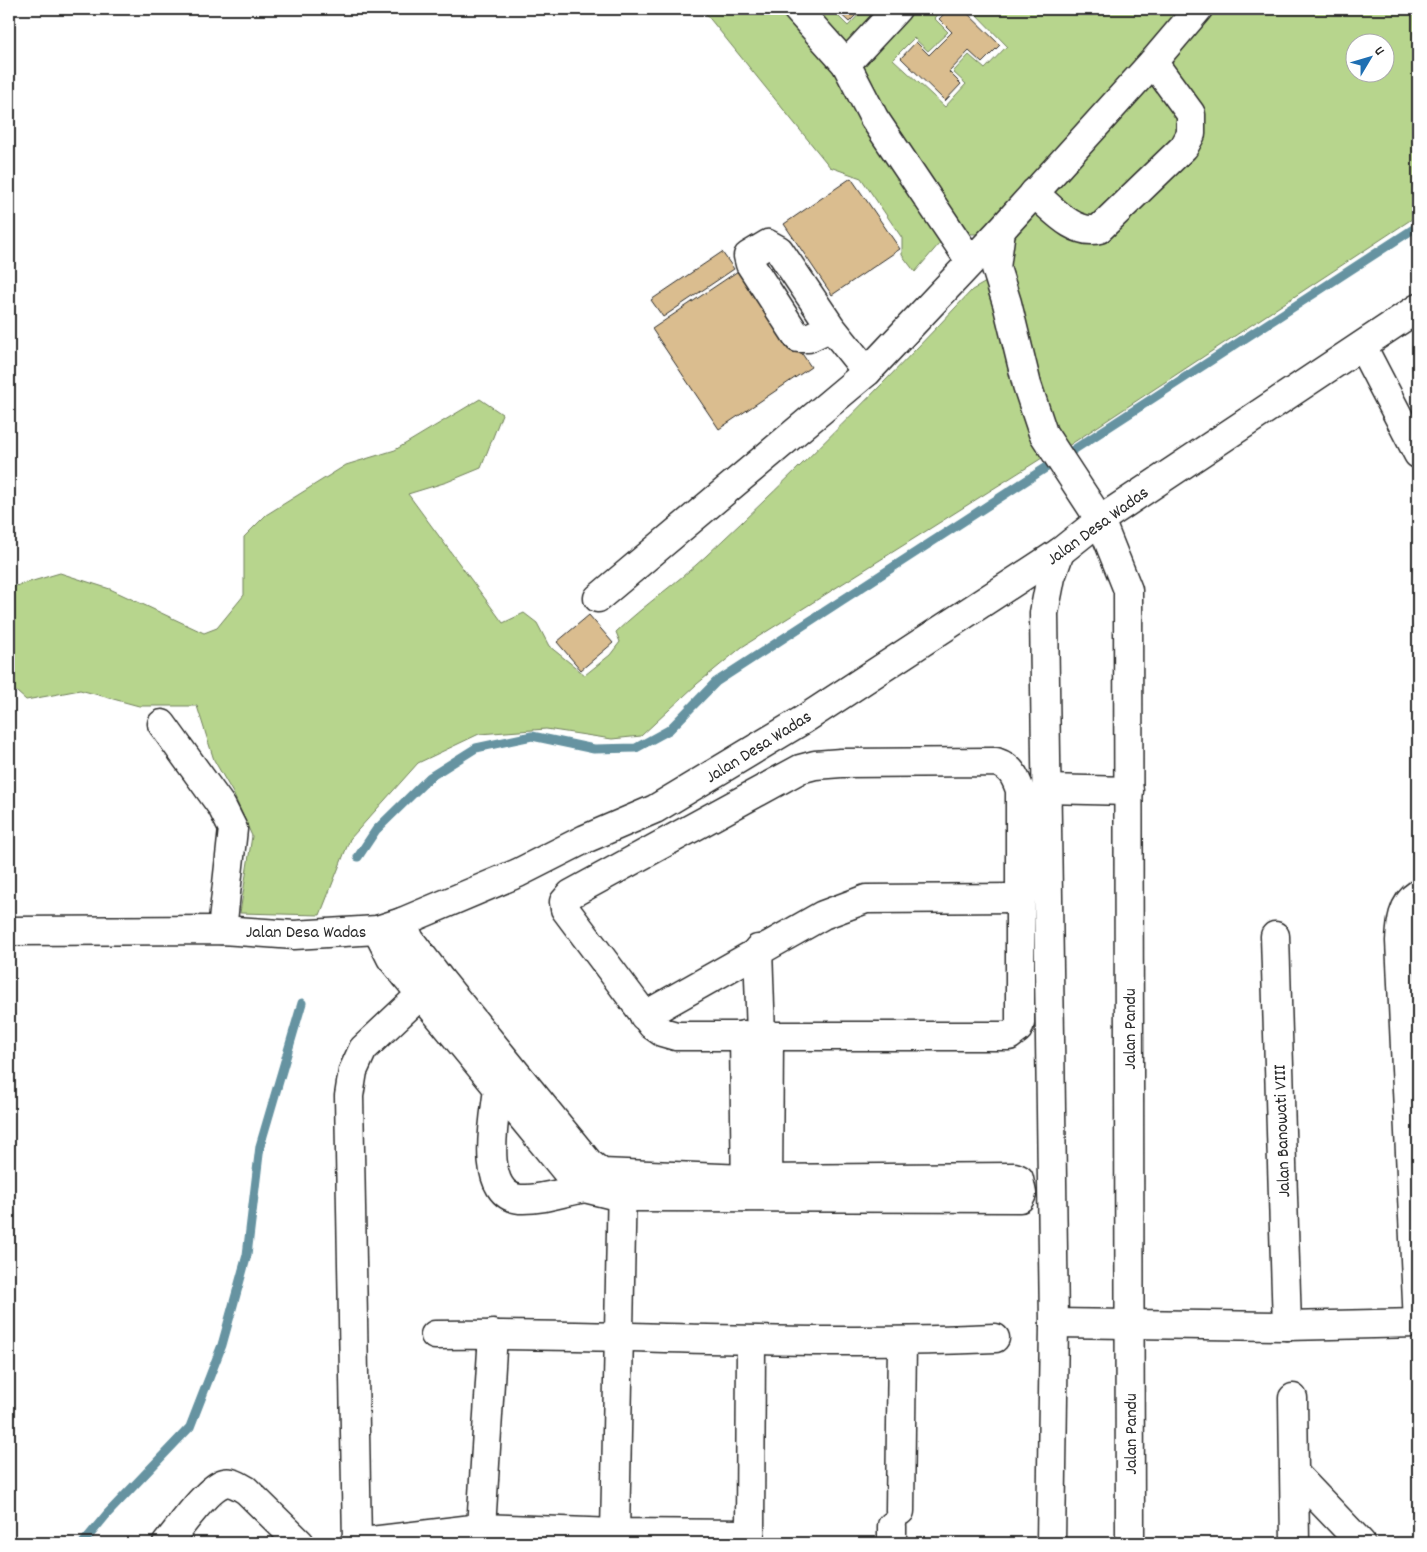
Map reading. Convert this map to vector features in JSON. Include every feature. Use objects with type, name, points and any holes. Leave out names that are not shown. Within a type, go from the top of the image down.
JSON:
[{"type":"street","points":[[797,9],[846,64],[874,118],[970,261]]},
{"type":"street","points":[[846,64],[898,9]]},
{"type":"street","points":[[598,598],[867,372],[1001,230],[1153,62],[1198,9]]},
{"type":"street","points":[[1034,193],[1079,228],[1092,231],[1099,229],[1184,147],[1191,134],[1191,114],[1153,62]]},
{"type":"street","name":"Jalan Pandu","points":[[1001,230],[996,268],[1007,303],[1027,386],[1043,433],[1100,520],[1128,590],[1130,1543]]},
{"type":"street","name":"Jalan Desa Wadas","points":[[9,931],[222,930],[294,935],[389,926],[518,873],[584,839],[654,809],[803,720],[1060,552],[1100,520],[1418,308]]},
{"type":"street","points":[[831,327],[867,372]]},
{"type":"street","points":[[1362,346],[1418,454]]},
{"type":"street","points":[[1051,1543],[1054,1324],[1044,612],[1051,577],[1060,552]]},
{"type":"street","points":[[162,724],[222,807],[233,830],[222,930]]},
{"type":"street","points":[[996,762],[1007,766],[1013,773],[1020,790],[1021,898],[1020,1022],[1018,1029],[1009,1036],[676,1036],[662,1032],[644,1016],[570,918],[565,909],[564,902],[571,894],[800,769],[815,765],[841,763],[996,762]]},
{"type":"street","points":[[1046,789],[1129,791]]},
{"type":"street","points":[[1054,1324],[1287,1326],[1418,1323],[1411,1050],[1401,922],[1406,909],[1418,894]]},
{"type":"street","points":[[644,1016],[823,914],[866,899],[1021,898]]},
{"type":"street","points":[[389,926],[410,940],[430,986],[498,1090],[571,1177],[607,1183],[757,1189],[987,1188]]},
{"type":"street","name":"Jalan Banowati VIII","points":[[1274,936],[1287,1326]]},
{"type":"street","points":[[757,1189],[758,950]]},
{"type":"street","points":[[430,986],[527,1087],[607,1183],[618,1338],[615,1533]]},
{"type":"street","points":[[430,986],[363,1049],[354,1071],[349,1096],[356,1543],[481,1528],[615,1533],[750,1534],[751,1342]]},
{"type":"street","points":[[498,1090],[527,1087]]},
{"type":"street","points":[[498,1090],[491,1161],[494,1176],[505,1192],[510,1196],[530,1198],[607,1183]]},
{"type":"street","points":[[481,1528],[493,1334]]},
{"type":"street","points":[[434,1335],[493,1334],[751,1342],[902,1342],[995,1338]]},
{"type":"street","points":[[895,1526],[902,1342]]},
{"type":"street","points":[[1293,1398],[1296,1543]]},
{"type":"street","points":[[1296,1475],[1361,1543]]},
{"type":"street","points":[[167,1543],[211,1492],[223,1483],[235,1484],[246,1490],[300,1543]]},
{"type":"green space","points":[[702,9],[786,9],[829,55],[945,237],[915,272],[902,255],[902,238],[861,178],[830,167]]},
{"type":"green space","points":[[804,9],[831,9],[848,26],[864,9],[892,9],[847,58]]},
{"type":"green space","points":[[913,9],[942,9],[934,18],[948,32],[928,51],[914,38],[893,59],[945,107],[966,84],[953,72],[969,55],[985,69],[1007,46],[971,9],[1187,9],[980,234],[970,234],[935,191],[868,85],[864,71],[865,62]]},
{"type":"green space","points":[[1216,9],[1418,9],[1418,215],[1062,450],[1053,432],[1004,258],[1007,231],[1034,204],[1087,236],[1192,150],[1172,68],[1173,60]]},
{"type":"green space","points":[[1153,71],[1186,125],[1098,225],[1038,194]]},
{"type":"green space","points":[[986,282],[993,296],[1030,428],[1042,458],[742,647],[697,684],[641,736],[612,739],[546,729],[479,734],[418,763],[350,839],[320,915],[240,913],[252,836],[233,793],[214,760],[197,706],[139,706],[80,690],[26,700],[9,685],[9,588],[60,573],[110,589],[204,633],[217,628],[244,595],[244,537],[266,515],[346,465],[395,450],[480,399],[502,414],[481,468],[447,482],[408,494],[503,623],[524,613],[537,623],[549,646],[585,675],[610,655],[620,642],[616,632],[695,566],[740,524],[841,425],[972,290]]},
{"type":"building","points":[[835,9],[862,9],[849,22]]},
{"type":"building","points":[[949,9],[963,9],[1000,45],[982,63],[969,51],[949,72],[961,84],[945,101],[901,58],[916,42],[929,55],[952,32],[939,19]]},
{"type":"building","points":[[851,178],[900,249],[832,295],[784,224]]},
{"type":"building","points":[[722,252],[734,269],[663,317],[651,300]]},
{"type":"building","points":[[744,267],[811,367],[719,429],[652,329]]},
{"type":"building","points":[[589,615],[613,643],[581,670],[557,642]]},
{"type":"waterway","points":[[358,857],[376,830],[430,777],[476,748],[532,736],[594,749],[636,748],[669,730],[716,682],[1418,226]]},
{"type":"waterway","points":[[83,1543],[107,1514],[190,1427],[222,1345],[247,1255],[260,1146],[302,1003]]}]
